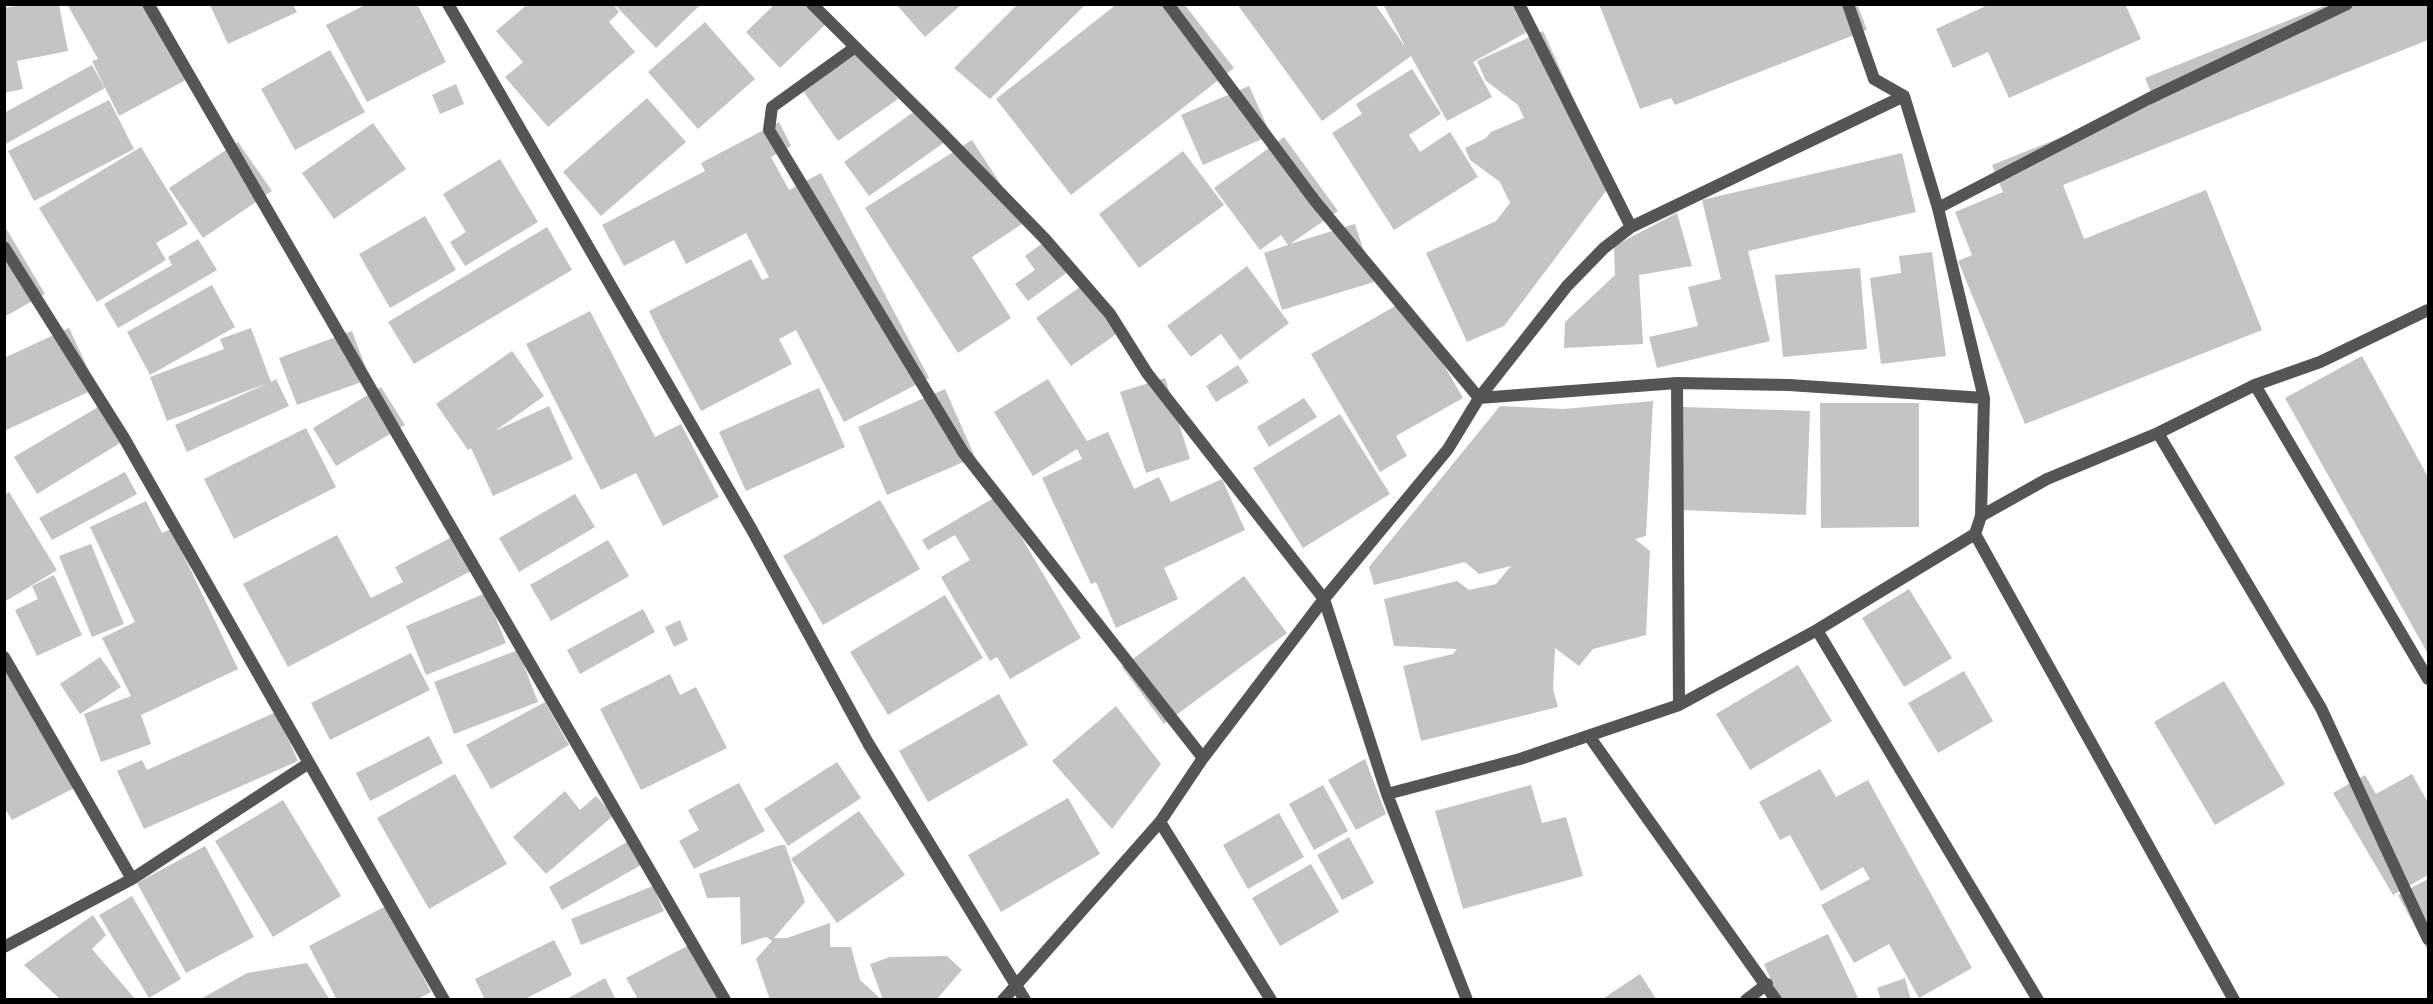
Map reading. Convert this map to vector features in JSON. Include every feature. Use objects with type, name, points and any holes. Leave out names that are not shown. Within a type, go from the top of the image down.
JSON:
[{"type":"street","points":[[148,4],[725,999]]},
{"type":"street","points":[[448,4],[746,519],[868,743],[1025,999]]},
{"type":"street","points":[[812,4],[974,165],[1045,239],[1110,314],[1147,373],[1324,599],[1387,794],[1467,999]]},
{"type":"street","points":[[1519,4],[1631,227]]},
{"type":"street","points":[[1387,794],[1520,759],[1679,705],[1817,630],[1974,534],[1981,516],[1984,398],[1938,208],[1904,96],[1874,79],[1848,4]]},
{"type":"street","points":[[1938,208],[2148,99],[2347,4]]},
{"type":"street","points":[[1169,5],[1315,201],[1479,398]]},
{"type":"street","points":[[854,48],[772,107],[769,130],[963,452],[1203,758]]},
{"type":"street","points":[[1003,999],[1160,822],[1203,758],[1324,599],[1448,449],[1479,398],[1567,286],[1604,248],[1631,227],[1904,96]]},
{"type":"street","points":[[4,247],[123,438],[444,999]]},
{"type":"street","points":[[1981,516],[2047,479],[2158,433],[2255,385],[2320,362],[2428,310]]},
{"type":"street","points":[[1479,398],[1677,383],[1789,385],[1984,398]]},
{"type":"street","points":[[1677,383],[1679,705]]},
{"type":"street","points":[[2255,385],[2428,679]]},
{"type":"street","points":[[2158,433],[2321,708],[2428,939]]},
{"type":"street","points":[[1974,534],[2234,999]]},
{"type":"street","points":[[1817,630],[2038,999]]},
{"type":"street","points":[[4,657],[132,879]]},
{"type":"street","points":[[1589,736],[1776,999]]},
{"type":"street","points":[[4,946],[132,879],[309,763]]},
{"type":"street","points":[[1160,822],[1271,999]]},
{"type":"street","points":[[1746,999],[1767,984]]},
{"type":"building","points":[[67,4],[156,4],[195,75],[119,116],[92,61],[98,59]]},
{"type":"building","points":[[367,4],[417,4],[446,62],[367,102],[326,25]]},
{"type":"building","points":[[528,4],[613,4],[619,12],[609,22],[635,52],[548,127],[505,77],[523,62],[496,31]]},
{"type":"building","points":[[618,4],[701,4],[656,48],[616,6]]},
{"type":"building","points":[[775,4],[809,4],[827,23],[780,68],[746,32]]},
{"type":"building","points":[[896,4],[962,4],[925,37]]},
{"type":"building","points":[[1018,4],[1086,4],[990,99],[954,68]]},
{"type":"building","points":[[1117,4],[1184,4],[1234,68],[1071,195],[996,99]]},
{"type":"building","points":[[1237,4],[1375,4],[1406,48],[1383,4],[1524,4],[1536,27],[1473,62],[1492,97],[1447,121],[1411,56],[1322,121]]},
{"type":"building","points":[[1599,4],[1857,4],[1867,30],[1675,105],[1671,98],[1640,109]]},
{"type":"building","points":[[1990,4],[2125,4],[2141,39],[2009,98],[1988,52],[1953,68],[1936,29]]},
{"type":"building","points":[[2329,4],[2428,4],[2428,40],[2063,185],[2084,239],[2206,190],[2262,330],[2025,424],[1958,261],[1972,255],[1955,212],[2003,192],[1992,165],[2154,100],[2145,78]]},
{"type":"building","points":[[21,5],[59,5],[68,51],[17,61],[23,89],[4,93],[4,8]]},
{"type":"building","points":[[210,5],[293,5],[297,12],[228,44]]},
{"type":"building","points":[[705,22],[755,79],[698,129],[648,72]]},
{"type":"building","points":[[1543,31],[1612,183],[1504,326],[1467,342],[1426,253],[1496,221],[1510,203],[1500,182],[1470,160],[1465,148],[1486,138],[1491,132],[1524,118],[1518,105],[1486,81],[1477,61]]},
{"type":"building","points":[[862,47],[898,99],[838,141],[801,88]]},
{"type":"building","points":[[330,50],[365,112],[295,150],[261,89]]},
{"type":"building","points":[[92,65],[105,88],[4,145],[4,113]]},
{"type":"building","points":[[1412,69],[1441,114],[1409,135],[1420,152],[1450,132],[1478,177],[1394,230],[1332,133],[1362,114],[1356,104]]},
{"type":"building","points":[[456,84],[464,104],[440,114],[432,95]]},
{"type":"building","points":[[1249,86],[1271,135],[1203,165],[1181,115]]},
{"type":"building","points":[[647,98],[686,142],[601,216],[563,172]]},
{"type":"building","points":[[109,100],[134,149],[34,201],[8,151]]},
{"type":"building","points":[[923,105],[949,139],[869,196],[844,162]]},
{"type":"building","points":[[779,122],[791,146],[771,157],[789,190],[821,173],[929,378],[844,422],[796,330],[779,339],[792,364],[701,411],[661,336],[649,311],[751,259],[762,280],[769,277],[746,233],[686,264],[674,240],[624,266],[602,225],[705,171],[701,163]]},
{"type":"building","points":[[373,123],[406,169],[334,219],[302,173]]},
{"type":"building","points":[[1284,137],[1338,211],[1290,244],[1355,224],[1374,282],[1282,310],[1264,253],[1288,245],[1281,235],[1260,250],[1214,188]]},
{"type":"building","points":[[972,140],[1025,222],[972,257],[1011,318],[958,353],[865,208]]},
{"type":"building","points":[[238,142],[272,191],[203,238],[169,188]]},
{"type":"building","points":[[141,147],[188,224],[156,243],[166,260],[97,302],[39,208]]},
{"type":"building","points":[[1183,151],[1224,205],[1139,268],[1099,214]]},
{"type":"building","points":[[1902,153],[1916,212],[1748,251],[1770,341],[1657,368],[1649,337],[1698,326],[1688,287],[1721,279],[1702,200]]},
{"type":"building","points":[[500,159],[538,222],[465,266],[450,242],[466,232],[443,194]]},
{"type":"building","points":[[1677,213],[1692,266],[1639,275],[1643,344],[1564,348],[1565,322],[1615,275],[1614,246]]},
{"type":"building","points":[[425,216],[456,270],[390,308],[359,254]]},
{"type":"building","points":[[4,225],[45,294],[4,317]]},
{"type":"building","points":[[547,227],[572,270],[414,364],[388,322]]},
{"type":"building","points":[[198,239],[217,270],[118,328],[104,304],[172,265],[168,257]]},
{"type":"building","points":[[1047,240],[1069,271],[1028,301],[1015,284],[1035,270],[1025,256]]},
{"type":"building","points":[[1932,252],[1946,356],[1881,364],[1870,278],[1901,273],[1899,256]]},
{"type":"building","points":[[1247,266],[1289,323],[1240,360],[1221,334],[1191,357],[1167,326]]},
{"type":"building","points":[[1860,268],[1867,349],[1783,357],[1775,275]]},
{"type":"building","points":[[1087,282],[1122,330],[1071,366],[1036,318]]},
{"type":"building","points":[[212,285],[235,327],[150,375],[127,332]]},
{"type":"building","points":[[1406,300],[1463,398],[1396,436],[1407,456],[1380,472],[1311,354]]},
{"type":"building","points":[[590,311],[655,437],[681,424],[719,497],[663,526],[636,473],[601,490],[526,344]]},
{"type":"building","points":[[69,328],[97,388],[4,431],[4,358]]},
{"type":"building","points":[[251,328],[271,382],[276,379],[289,406],[187,452],[175,425],[268,383],[167,421],[150,377],[224,349],[220,339]]},
{"type":"building","points":[[352,331],[370,379],[297,405],[279,358]]},
{"type":"building","points":[[512,351],[544,396],[495,431],[549,406],[573,459],[493,496],[471,448],[468,450],[436,404]]},
{"type":"building","points":[[2362,356],[2428,477],[2428,654],[2285,398]]},
{"type":"building","points":[[1238,365],[1249,382],[1216,402],[1206,386]]},
{"type":"building","points":[[1165,378],[1190,459],[1146,473],[1120,392]]},
{"type":"building","points":[[1048,379],[1087,441],[1108,432],[1134,489],[1159,477],[1171,502],[1222,479],[1245,530],[1164,568],[1178,599],[1116,628],[1096,582],[1091,584],[1042,478],[1082,459],[1077,449],[1033,476],[994,412]]},
{"type":"building","points":[[381,387],[405,425],[336,466],[313,428]]},
{"type":"building","points":[[819,388],[845,447],[746,491],[719,432]]},
{"type":"building","points":[[945,389],[975,457],[887,495],[858,427]]},
{"type":"building","points":[[1304,398],[1317,417],[1269,447],[1257,427]]},
{"type":"building","points":[[1653,401],[1646,536],[1635,539],[1650,551],[1646,635],[1593,649],[1579,666],[1555,648],[1553,689],[1558,707],[1421,741],[1403,666],[1453,654],[1457,649],[1394,646],[1384,599],[1457,581],[1469,590],[1496,584],[1511,566],[1479,574],[1465,562],[1374,585],[1369,567],[1500,406],[1563,409]]},
{"type":"building","points":[[1820,403],[1919,403],[1919,527],[1821,528]]},
{"type":"building","points":[[103,404],[125,440],[37,494],[14,457]]},
{"type":"building","points":[[1683,407],[1810,411],[1806,515],[1680,510]]},
{"type":"building","points":[[1340,414],[1390,494],[1303,548],[1253,468]]},
{"type":"building","points":[[306,428],[336,487],[234,539],[204,479]]},
{"type":"building","points":[[125,472],[137,494],[52,540],[39,518]]},
{"type":"building","points":[[9,492],[57,570],[6,601],[4,495]]},
{"type":"building","points":[[575,494],[595,527],[519,572],[499,538]]},
{"type":"building","points":[[997,496],[1081,638],[1010,679],[997,657],[990,661],[941,577],[970,560],[955,535],[928,550],[922,540]]},
{"type":"building","points":[[880,500],[920,569],[823,625],[783,556]]},
{"type":"building","points":[[146,501],[162,533],[171,529],[238,669],[141,715],[151,744],[101,762],[84,714],[131,696],[102,638],[135,622],[90,527]]},
{"type":"building","points":[[337,535],[371,598],[403,582],[395,567],[452,537],[471,571],[288,667],[243,584]]},
{"type":"building","points":[[608,540],[629,576],[551,621],[530,585]]},
{"type":"building","points":[[91,544],[124,624],[92,637],[59,556]]},
{"type":"building","points":[[54,575],[82,635],[37,656],[15,610],[38,599],[32,586]]},
{"type":"building","points":[[1244,576],[1287,633],[1164,724],[1122,667]]},
{"type":"building","points":[[1909,589],[1952,658],[1904,687],[1862,618]]},
{"type":"building","points":[[486,593],[506,643],[426,675],[406,626]]},
{"type":"building","points":[[945,595],[983,658],[888,715],[850,652]]},
{"type":"building","points":[[643,609],[655,632],[580,674],[567,650]]},
{"type":"building","points":[[680,620],[688,640],[674,647],[665,627]]},
{"type":"building","points":[[4,648],[78,786],[12,820],[4,807]]},
{"type":"building","points":[[518,650],[538,702],[454,734],[434,682]]},
{"type":"building","points":[[411,653],[430,690],[330,740],[311,703]]},
{"type":"building","points":[[100,657],[121,687],[80,714],[60,684]]},
{"type":"building","points":[[1798,665],[1832,721],[1750,770],[1716,714]]},
{"type":"building","points":[[1964,671],[1993,721],[1938,753],[1908,703]]},
{"type":"building","points":[[670,674],[680,695],[696,687],[727,748],[641,790],[600,709]]},
{"type":"building","points":[[2224,681],[2285,784],[2215,825],[2154,722]]},
{"type":"building","points":[[999,694],[1028,745],[928,802],[899,751]]},
{"type":"building","points":[[545,702],[569,745],[491,789],[466,745]]},
{"type":"building","points":[[1116,706],[1161,764],[1112,829],[1052,761]]},
{"type":"building","points":[[276,712],[298,761],[144,829],[117,771],[142,760],[147,770]]},
{"type":"building","points":[[429,736],[443,763],[370,801],[356,773]]},
{"type":"building","points":[[1365,759],[1386,814],[1356,830],[1328,780]]},
{"type":"building","points":[[837,762],[861,798],[788,846],[764,809]]},
{"type":"building","points":[[1820,769],[1836,797],[1868,780],[1972,968],[1919,998],[1889,944],[1854,963],[1821,905],[1870,879],[1863,867],[1821,891],[1790,835],[1780,840],[1759,802]]},
{"type":"building","points":[[455,774],[507,864],[429,909],[377,818]]},
{"type":"building","points":[[2412,774],[2428,803],[2428,875],[2393,895],[2333,793],[2365,775],[2376,794]]},
{"type":"building","points":[[739,783],[765,831],[694,869],[679,841],[699,830],[688,810]]},
{"type":"building","points":[[1323,785],[1348,831],[1314,850],[1289,804]]},
{"type":"building","points":[[1531,785],[1542,823],[1566,817],[1583,876],[1463,909],[1435,811]]},
{"type":"building","points":[[565,791],[580,810],[596,796],[614,815],[546,874],[513,837]]},
{"type":"building","points":[[1068,798],[1100,854],[1001,912],[968,855]]},
{"type":"building","points":[[283,800],[341,896],[273,937],[215,841]]},
{"type":"building","points":[[859,811],[905,875],[837,923],[791,859]]},
{"type":"building","points":[[1279,813],[1304,857],[1248,889],[1223,845]]},
{"type":"building","points":[[1349,837],[1374,883],[1342,900],[1317,855]]},
{"type":"building","points":[[627,842],[641,865],[562,910],[549,887]]},
{"type":"building","points":[[785,845],[805,902],[774,938],[787,938],[830,923],[830,947],[851,947],[860,980],[882,1000],[770,1000],[756,959],[772,941],[766,937],[741,945],[740,897],[707,898],[699,874]]},
{"type":"building","points":[[205,846],[254,937],[186,973],[137,883]]},
{"type":"building","points":[[1311,864],[1339,912],[1280,946],[1252,898]]},
{"type":"building","points":[[2428,879],[2428,951],[2398,895]]},
{"type":"building","points":[[653,886],[664,911],[581,945],[571,919]]},
{"type":"building","points":[[132,896],[181,979],[149,998],[99,915]]},
{"type":"building","points":[[386,906],[431,992],[416,1000],[337,1000],[309,946]]},
{"type":"building","points":[[93,915],[106,935],[92,949],[136,1000],[61,1000],[24,965]]},
{"type":"building","points":[[1828,934],[1859,1000],[1780,1000],[1764,964]]},
{"type":"building","points":[[554,940],[572,975],[523,1000],[485,1000],[475,979]]},
{"type":"building","points":[[693,943],[723,1000],[631,1000],[637,997],[626,978]]},
{"type":"building","points":[[947,956],[962,970],[936,1000],[883,1000],[870,964],[890,957]]},
{"type":"building","points":[[307,963],[330,1000],[199,1000],[247,973]]},
{"type":"building","points":[[1640,974],[1657,1000],[1601,1000]]},
{"type":"building","points":[[605,978],[616,1000],[565,1000]]},
{"type":"building","points":[[1905,978],[1911,1000],[1881,1000],[1877,988]]}]
